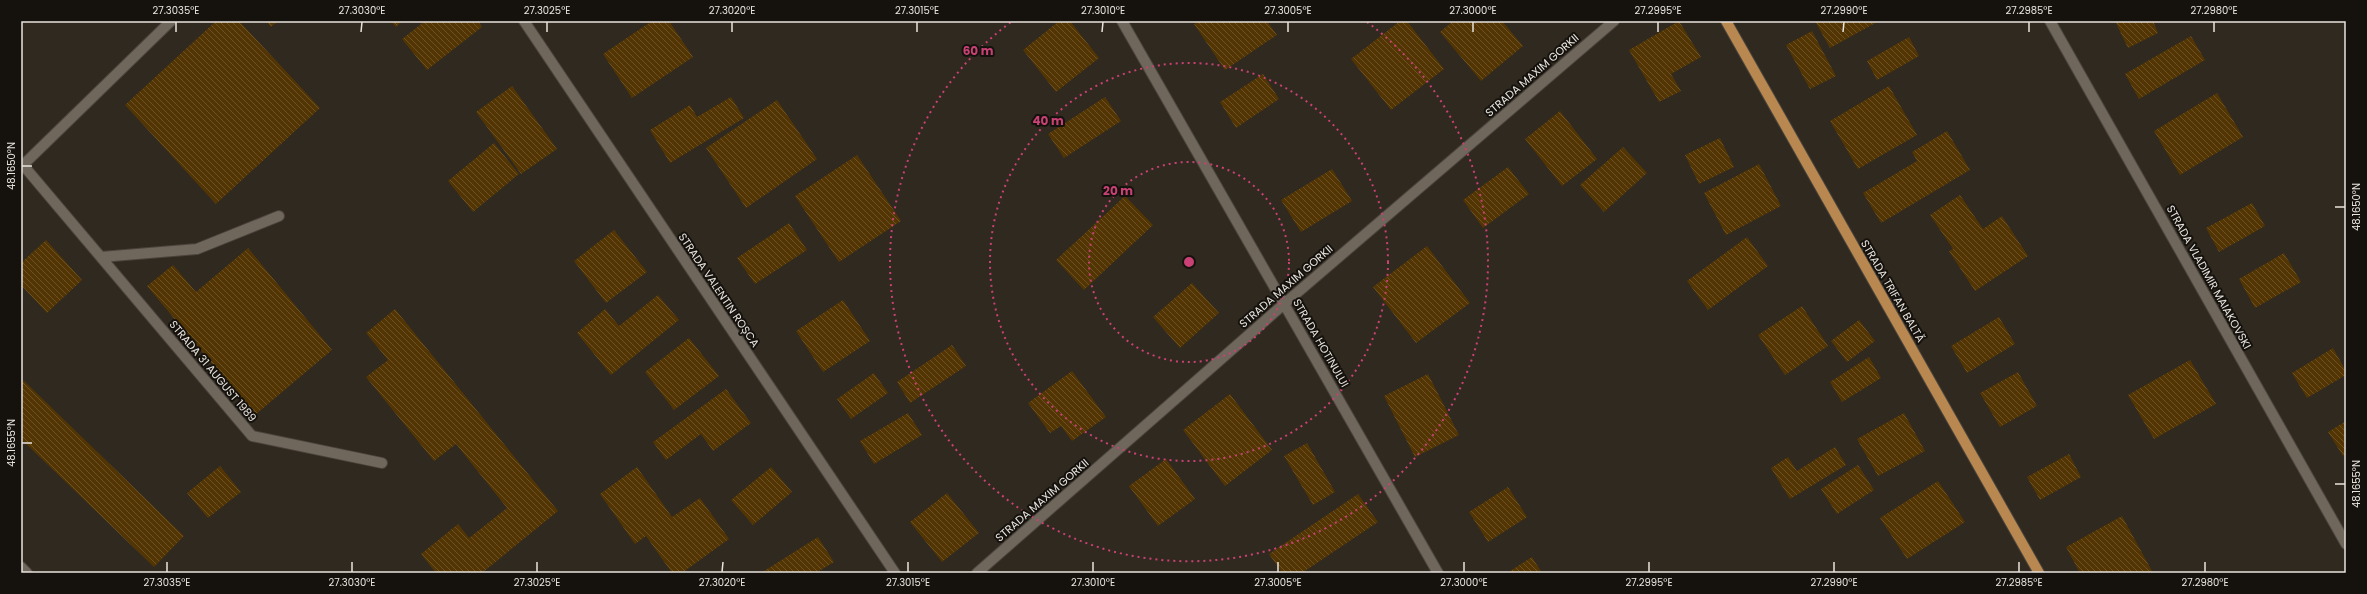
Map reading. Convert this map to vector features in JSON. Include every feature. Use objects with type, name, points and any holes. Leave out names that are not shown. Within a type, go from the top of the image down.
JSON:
[{"type":"main road","name":"STRADA TRIFAN BALTĂ","points":[[1726,21],[2039,573]]},
{"type":"street","name":"STRADA 31 AUGUST 1989","points":[[171,21],[22,166],[252,436],[382,463]]},
{"type":"street","name":"STRADA VALENTIN ROȘCA","points":[[524,21],[895,573]]},
{"type":"street","name":"STRADA HOTINULUI","points":[[1122,21],[1438,573]]},
{"type":"street","name":"STRADA MAXIM GORKII","points":[[977,573],[1284,304],[1614,21]]},
{"type":"street","name":"STRADA VLADIMIR MAIAKOVSKI","points":[[2050,21],[2346,544]]},
{"type":"street","points":[[101,257],[198,249],[279,216]]},
{"type":"street","points":[[21,567],[27,573]]},
{"type":"building","points":[[216,21],[239,21],[320,108],[216,204],[125,105]]},
{"type":"building","points":[[266,21],[278,21],[271,27]]},
{"type":"building","points":[[391,21],[402,21],[396,27]]},
{"type":"building","points":[[425,21],[478,21],[482,27],[427,70],[402,39]]},
{"type":"building","points":[[652,21],[669,21],[693,57],[632,98],[603,54]]},
{"type":"building","points":[[1059,21],[1070,21],[1099,58],[1056,92],[1023,50]]},
{"type":"building","points":[[1199,21],[1267,21],[1277,35],[1225,70],[1194,24]]},
{"type":"building","points":[[1400,21],[1407,21],[1444,69],[1391,110],[1351,59]]},
{"type":"building","points":[[1453,21],[1502,21],[1523,46],[1481,81],[1440,32]]},
{"type":"building","points":[[1679,21],[1701,57],[1671,74],[1681,91],[1659,102],[1629,50]]},
{"type":"building","points":[[1815,21],[1879,21],[1830,48]]},
{"type":"building","points":[[2115,21],[2153,21],[2158,33],[2128,48]]},
{"type":"building","points":[[1812,31],[1836,76],[1810,89],[1786,45]]},
{"type":"building","points":[[2191,36],[2205,60],[2139,99],[2125,74]]},
{"type":"building","points":[[1909,37],[1919,56],[1877,80],[1867,61]]},
{"type":"building","points":[[1263,74],[1279,99],[1236,128],[1220,102]]},
{"type":"building","points":[[512,86],[557,149],[521,174],[476,112]]},
{"type":"building","points":[[1889,86],[1917,135],[1858,169],[1830,121]]},
{"type":"building","points":[[2217,93],[2243,137],[2180,175],[2154,131]]},
{"type":"building","points":[[731,97],[744,118],[670,163],[650,130],[690,105],[697,117]]},
{"type":"building","points":[[1105,97],[1121,121],[1064,158],[1048,134]]},
{"type":"building","points":[[777,100],[817,159],[746,208],[706,148]]},
{"type":"building","points":[[1560,111],[1597,159],[1562,186],[1525,139]]},
{"type":"building","points":[[1947,131],[1970,170],[1881,223],[1863,193],[1917,161],[1912,152]]},
{"type":"building","points":[[1720,138],[1734,167],[1699,184],[1685,155]]},
{"type":"building","points":[[494,143],[519,174],[473,212],[448,181]]},
{"type":"building","points":[[1623,147],[1647,173],[1604,212],[1580,185]]},
{"type":"building","points":[[857,155],[901,221],[839,262],[795,196]]},
{"type":"building","points":[[1759,164],[1781,206],[1726,235],[1704,193]]},
{"type":"building","points":[[1508,167],[1529,194],[1483,228],[1463,200]]},
{"type":"building","points":[[1332,169],[1352,201],[1301,232],[1281,200]]},
{"type":"building","points":[[1960,195],[1983,229],[2002,216],[2028,256],[1975,291],[1949,251],[1953,249],[1930,215]]},
{"type":"building","points":[[1125,196],[1153,225],[1084,290],[1056,260]]},
{"type":"building","points":[[2252,203],[2265,226],[2219,252],[2206,228]]},
{"type":"building","points":[[789,223],[807,250],[755,284],[737,258]]},
{"type":"building","points":[[614,230],[647,272],[606,303],[574,261]]},
{"type":"building","points":[[1747,237],[1768,266],[1708,310],[1687,281]]},
{"type":"building","points":[[46,240],[82,280],[47,313],[21,285],[21,263]]},
{"type":"building","points":[[1427,246],[1470,303],[1416,343],[1373,287]]},
{"type":"building","points":[[248,248],[332,350],[255,415],[147,286],[173,265],[196,292]]},
{"type":"building","points":[[2284,253],[2301,282],[2255,308],[2239,279]]},
{"type":"building","points":[[1192,283],[1219,313],[1180,348],[1153,317]]},
{"type":"building","points":[[658,295],[679,320],[611,375],[577,333],[605,309],[619,326]]},
{"type":"building","points":[[843,300],[870,341],[823,372],[796,331]]},
{"type":"building","points":[[1802,306],[1828,346],[1785,375],[1758,335]]},
{"type":"building","points":[[395,309],[558,511],[482,573],[436,573],[421,554],[458,524],[469,538],[507,508],[456,444],[434,461],[366,377],[388,360],[366,333]]},
{"type":"building","points":[[1999,317],[2015,344],[1967,373],[1951,346]]},
{"type":"building","points":[[1859,320],[1875,341],[1847,362],[1831,341]]},
{"type":"building","points":[[689,338],[719,376],[674,410],[645,372]]},
{"type":"building","points":[[952,345],[966,366],[910,403],[897,382]]},
{"type":"building","points":[[2333,348],[2346,371],[2346,375],[2307,398],[2292,373]]},
{"type":"building","points":[[1869,357],[1881,378],[1842,402],[1830,382]]},
{"type":"building","points":[[2190,360],[2216,404],[2154,439],[2128,395]]},
{"type":"building","points":[[1072,371],[1106,417],[1072,441],[1061,426],[1050,433],[1028,403]]},
{"type":"building","points":[[2018,372],[2037,406],[2000,427],[1980,393]]},
{"type":"building","points":[[874,373],[888,393],[851,419],[837,399]]},
{"type":"building","points":[[1428,374],[1459,435],[1415,457],[1384,396]]},
{"type":"building","points":[[21,378],[184,536],[154,567],[21,439]]},
{"type":"building","points":[[726,389],[751,423],[713,451],[701,434],[666,460],[653,442]]},
{"type":"building","points":[[1230,394],[1272,450],[1225,486],[1183,430]]},
{"type":"building","points":[[908,413],[922,435],[874,464],[860,441]]},
{"type":"building","points":[[1904,413],[1925,451],[1878,476],[1857,439]]},
{"type":"building","points":[[2346,421],[2346,454],[2343,456],[2328,432]]},
{"type":"building","points":[[1307,443],[1335,492],[1313,505],[1284,456]]},
{"type":"building","points":[[1835,447],[1846,465],[1790,499],[1771,468],[1788,457],[1797,471]]},
{"type":"building","points":[[2069,454],[2081,477],[2040,500],[2027,477]]},
{"type":"building","points":[[1166,459],[1195,499],[1158,526],[1129,486]]},
{"type":"building","points":[[1858,465],[1874,490],[1837,514],[1821,489]]},
{"type":"building","points":[[220,466],[241,492],[208,518],[187,493]]},
{"type":"building","points":[[637,467],[672,517],[700,498],[729,539],[682,573],[672,573],[646,536],[635,544],[600,494]]},
{"type":"building","points":[[771,467],[792,492],[753,525],[731,500]]},
{"type":"building","points":[[1938,481],[1965,522],[1907,559],[1880,518]]},
{"type":"building","points":[[1508,487],[1527,517],[1488,542],[1469,512]]},
{"type":"building","points":[[947,493],[979,533],[942,562],[910,522]]},
{"type":"building","points":[[1358,494],[1378,522],[1302,573],[1282,573],[1269,554]]},
{"type":"building","points":[[2122,516],[2153,573],[2080,573],[2066,547]]},
{"type":"building","points":[[818,537],[834,562],[816,573],[761,573]]},
{"type":"building","points":[[1532,557],[1542,573],[1507,573]]}]
